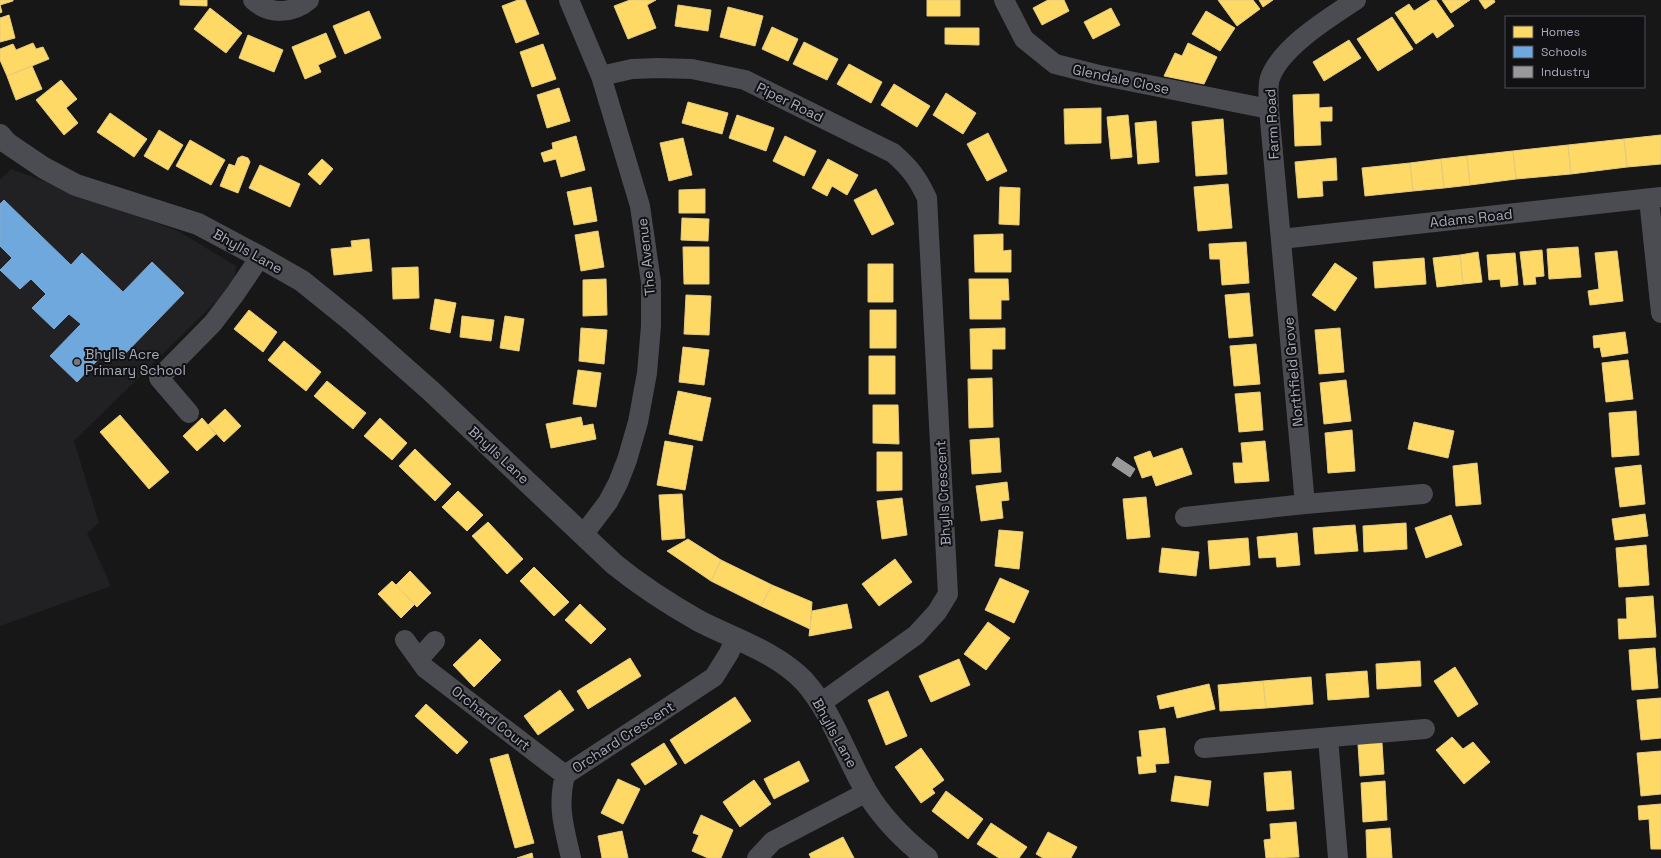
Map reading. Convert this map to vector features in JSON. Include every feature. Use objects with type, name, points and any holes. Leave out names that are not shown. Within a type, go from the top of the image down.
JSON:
[{"type":"street","points":[[253,0],[258,5],[270,10],[283,11],[297,8],[309,0]]},
{"type":"street","name":"The Avenue","points":[[569,0],[601,76],[640,206],[651,282],[651,326],[647,373],[638,422],[627,460],[618,483],[608,502],[584,535]]},
{"type":"street","name":"Glendale Close","points":[[1004,0],[1024,39],[1055,64],[1098,75],[1269,109]]},
{"type":"street","name":"Farm Road","points":[[1280,239],[1269,109],[1269,80],[1277,63],[1290,49],[1322,23],[1356,0]]},
{"type":"street","name":"Piper Road","points":[[601,76],[632,69],[658,68],[692,69],[745,80],[893,153],[908,166],[919,181],[927,198],[929,223]]},
{"type":"street","name":"Bhylls Lane","points":[[0,135],[8,143],[44,168],[76,185],[198,224],[302,281],[354,323],[431,391],[614,564],[637,583],[663,600],[735,639],[764,652],[783,664],[803,681],[821,703],[867,792],[887,821],[905,840],[927,858]]},
{"type":"street","points":[[1655,198],[1661,313]]},
{"type":"street","name":"Adams Road","points":[[1280,239],[1655,198]]},
{"type":"street","name":"Bhylls Crescent","points":[[821,703],[916,636],[937,612],[948,594],[929,223]]},
{"type":"street","name":"Northfield Grove","points":[[1280,239],[1305,504]]},
{"type":"street","points":[[189,413],[159,378],[213,323],[260,257]]},
{"type":"street","points":[[1185,517],[1305,504],[1423,494]]},
{"type":"street","name":"Orchard Crescent","points":[[571,858],[562,818],[561,792],[565,775],[714,676],[729,653],[735,639]]},
{"type":"street","name":"Orchard Court","points":[[405,640],[425,668],[565,775]]},
{"type":"street","points":[[419,658],[435,641]]},
{"type":"street","points":[[1204,748],[1425,729]]},
{"type":"street","points":[[1328,738],[1338,858]]},
{"type":"street","points":[[757,858],[773,841],[867,792]]},
{"type":"shaded area","name":"Bhylls Acre Primary School","points":[[11,169],[178,231],[236,266],[234,284],[74,441],[99,523],[87,533],[111,586],[0,626],[0,180]]},
{"type":"building: Homes","points":[[0,0],[13,0],[13,1],[0,5]]},
{"type":"building: Homes","points":[[180,0],[207,0],[207,6],[180,5]]},
{"type":"building: Homes","points":[[518,0],[525,0],[539,34],[516,43],[502,6]]},
{"type":"building: Homes","points":[[630,0],[656,0],[647,5],[656,28],[628,39],[614,6]]},
{"type":"building: Homes","points":[[927,0],[960,0],[960,16],[927,16]]},
{"type":"building: Homes","points":[[1048,0],[1064,0],[1069,11],[1042,25],[1033,8]]},
{"type":"building: Homes","points":[[1218,0],[1253,0],[1260,9],[1237,26]]},
{"type":"building: Homes","points":[[1259,0],[1273,0],[1263,7]]},
{"type":"building: Homes","points":[[1431,0],[1436,0],[1454,26],[1437,38],[1433,32],[1416,44],[1395,13],[1409,4],[1414,11]]},
{"type":"building: Homes","points":[[1442,0],[1470,0],[1451,13]]},
{"type":"building: Homes","points":[[1479,0],[1494,0],[1495,2],[1485,9]]},
{"type":"building: Homes","points":[[678,5],[711,10],[708,31],[675,26]]},
{"type":"building: Homes","points":[[728,7],[763,16],[755,46],[720,37]]},
{"type":"building: Homes","points":[[210,8],[242,33],[226,53],[194,29]]},
{"type":"building: Homes","points":[[1111,8],[1120,25],[1093,39],[1084,22]]},
{"type":"building: Homes","points":[[369,11],[381,38],[345,54],[333,26]]},
{"type":"building: Homes","points":[[1206,11],[1235,28],[1220,51],[1192,34]]},
{"type":"building: Homes","points":[[9,15],[15,38],[0,42],[0,18]]},
{"type":"building: Homes","points":[[1392,17],[1413,49],[1378,71],[1357,39]]},
{"type":"building: Homes","points":[[772,27],[798,39],[788,61],[762,49]]},
{"type":"building: Homes","points":[[945,28],[979,28],[979,45],[945,44]]},
{"type":"building: Homes","points":[[326,33],[336,57],[318,65],[321,72],[305,79],[292,47]]},
{"type":"building: Homes","points":[[248,35],[283,50],[274,72],[239,58]]},
{"type":"building: Homes","points":[[1349,40],[1361,58],[1324,81],[1313,62]]},
{"type":"building: Homes","points":[[804,42],[838,59],[827,80],[793,64]]},
{"type":"building: Homes","points":[[33,43],[36,49],[43,47],[49,59],[7,76],[0,60],[0,49],[13,44],[16,50]]},
{"type":"building: Homes","points":[[1188,43],[1217,57],[1204,84],[1164,76],[1175,53],[1182,56]]},
{"type":"building: Homes","points":[[543,44],[556,79],[532,87],[520,52]]},
{"type":"building: Homes","points":[[849,64],[882,82],[871,103],[837,84]]},
{"type":"building: Homes","points":[[32,66],[42,89],[16,100],[7,76]]},
{"type":"building: Homes","points":[[61,80],[77,99],[66,108],[78,123],[64,135],[36,100]]},
{"type":"building: Homes","points":[[894,84],[930,106],[917,127],[881,105]]},
{"type":"building: Homes","points":[[559,88],[570,121],[547,128],[537,95]]},
{"type":"building: Homes","points":[[946,93],[976,113],[963,134],[933,115]]},
{"type":"building: Homes","points":[[1319,94],[1319,108],[1332,107],[1332,121],[1320,121],[1321,145],[1295,146],[1293,95]]},
{"type":"building: Homes","points":[[688,102],[728,113],[722,134],[682,123]]},
{"type":"building: Homes","points":[[1101,108],[1101,143],[1065,144],[1064,109]]},
{"type":"building: Homes","points":[[110,113],[147,139],[134,157],[97,132]]},
{"type":"building: Homes","points":[[737,115],[774,128],[766,151],[729,138]]},
{"type":"building: Homes","points":[[1128,115],[1132,157],[1111,159],[1107,117]]},
{"type":"building: Homes","points":[[1223,119],[1227,174],[1196,176],[1192,122]]},
{"type":"building: Homes","points":[[1156,121],[1159,162],[1138,164],[1135,123]]},
{"type":"building: Homes","points":[[159,130],[183,145],[168,170],[144,156]]},
{"type":"building: Homes","points":[[988,133],[1007,171],[987,181],[967,144]]},
{"type":"building: Homes","points":[[1661,135],[1661,164],[1627,167],[1624,139]]},
{"type":"building: Homes","points":[[576,136],[585,170],[561,177],[556,159],[544,162],[541,153],[553,149],[552,143]]},
{"type":"building: Homes","points":[[785,136],[816,151],[804,176],[773,161]]},
{"type":"building: Homes","points":[[683,138],[692,175],[669,181],[660,143]]},
{"type":"building: Homes","points":[[1624,139],[1627,167],[1571,174],[1568,145]]},
{"type":"building: Homes","points":[[190,140],[225,160],[211,185],[176,166]]},
{"type":"building: Homes","points":[[1568,145],[1571,174],[1516,179],[1513,151]]},
{"type":"building: Homes","points":[[1513,151],[1516,179],[1470,185],[1467,156]]},
{"type":"building: Homes","points":[[242,156],[248,158],[250,162],[238,193],[220,186],[229,164],[235,166],[238,158]]},
{"type":"building: Homes","points":[[1467,156],[1470,185],[1444,188],[1441,159]]},
{"type":"building: Homes","points":[[1336,158],[1337,180],[1322,181],[1323,196],[1298,198],[1295,162]]},
{"type":"building: Homes","points":[[322,159],[333,169],[320,185],[308,174]]},
{"type":"building: Homes","points":[[828,159],[858,175],[847,195],[832,186],[827,196],[812,188]]},
{"type":"building: Homes","points":[[1441,159],[1444,188],[1413,191],[1410,163]]},
{"type":"building: Homes","points":[[1410,163],[1413,191],[1365,196],[1362,168]]},
{"type":"building: Homes","points":[[260,165],[300,184],[290,207],[249,188]]},
{"type":"building: Homes","points":[[1228,184],[1232,228],[1198,231],[1194,187]]},
{"type":"building: Homes","points":[[591,187],[597,221],[574,225],[567,192]]},
{"type":"building: Homes","points":[[1000,187],[1020,188],[1019,225],[999,224]]},
{"type":"building: Homes","points":[[705,189],[705,213],[679,213],[679,190]]},
{"type":"building: Homes","points":[[876,189],[894,224],[872,235],[854,200]]},
{"type":"building: Homes","points":[[682,218],[709,219],[708,241],[681,240]]},
{"type":"building: Homes","points":[[598,231],[604,267],[581,271],[575,235]]},
{"type":"building: Homes","points":[[1003,234],[1003,251],[1011,250],[1011,272],[975,272],[974,235]]},
{"type":"building: Homes","points":[[369,239],[372,271],[334,275],[331,249],[352,247],[351,241]]},
{"type":"building: Homes","points":[[1246,242],[1249,283],[1222,285],[1220,259],[1210,259],[1209,244]]},
{"type":"building: Homes","points":[[683,247],[709,247],[709,284],[684,284]]},
{"type":"building: Homes","points":[[1578,247],[1581,277],[1549,279],[1547,249]]},
{"type":"building: Homes","points":[[1542,250],[1544,276],[1535,277],[1536,284],[1524,285],[1520,252]]},
{"type":"building: Homes","points":[[1617,251],[1623,301],[1590,305],[1588,291],[1599,289],[1595,253]]},
{"type":"building: Homes","points":[[1478,252],[1482,282],[1463,284],[1460,255]]},
{"type":"building: Homes","points":[[1515,253],[1518,285],[1501,287],[1500,279],[1489,280],[1487,255]]},
{"type":"building: Homes","points":[[1460,255],[1463,284],[1437,287],[1433,258]]},
{"type":"building: Homes","points":[[1424,258],[1426,284],[1375,288],[1373,262]]},
{"type":"building: Homes","points":[[1335,263],[1357,278],[1335,311],[1312,295]]},
{"type":"building: Homes","points":[[868,264],[893,264],[893,302],[868,302]]},
{"type":"building: Homes","points":[[418,267],[419,298],[393,299],[392,268]]},
{"type":"building: Homes","points":[[606,279],[607,315],[583,316],[583,280]]},
{"type":"building: Homes","points":[[969,279],[1008,279],[1009,300],[1001,300],[1001,319],[970,319]]},
{"type":"building: Homes","points":[[1249,293],[1253,336],[1229,338],[1225,295]]},
{"type":"building: Homes","points":[[686,295],[711,296],[709,335],[684,334]]},
{"type":"building: Homes","points":[[435,299],[456,303],[450,333],[430,329]]},
{"type":"building: Homes","points":[[249,310],[277,332],[263,352],[234,329]]},
{"type":"building: Homes","points":[[870,310],[896,310],[896,348],[870,348]]},
{"type":"building: Homes","points":[[462,316],[494,320],[491,341],[460,337]]},
{"type":"building: Homes","points":[[505,316],[524,319],[519,351],[500,348]]},
{"type":"building: Homes","points":[[581,328],[607,330],[604,364],[579,361]]},
{"type":"building: Homes","points":[[1005,328],[1005,349],[992,349],[992,369],[971,369],[970,329]]},
{"type":"building: Homes","points":[[1340,328],[1344,372],[1319,374],[1315,330]]},
{"type":"building: Homes","points":[[1625,332],[1628,353],[1602,357],[1600,347],[1594,348],[1593,336]]},
{"type":"building: Homes","points":[[284,341],[321,372],[306,391],[268,360]]},
{"type":"building: Homes","points":[[1256,344],[1260,384],[1234,386],[1230,346]]},
{"type":"building: Homes","points":[[683,347],[709,350],[704,385],[679,382]]},
{"type":"building: Homes","points":[[869,356],[895,356],[895,394],[869,394]]},
{"type":"building: Homes","points":[[1628,360],[1633,399],[1606,402],[1602,363]]},
{"type":"building: Homes","points":[[578,370],[601,373],[596,407],[573,404]]},
{"type":"building: Homes","points":[[992,378],[993,427],[969,428],[968,379]]},
{"type":"building: Homes","points":[[1346,380],[1351,421],[1324,424],[1320,383]]},
{"type":"building: Homes","points":[[327,381],[366,413],[353,429],[314,396]]},
{"type":"building: Homes","points":[[678,391],[711,398],[702,441],[669,434]]},
{"type":"building: Homes","points":[[1260,392],[1263,430],[1239,432],[1235,394]]},
{"type":"building: Homes","points":[[873,405],[898,405],[899,444],[873,443]]},
{"type":"building: Homes","points":[[225,409],[241,426],[224,442],[208,425]]},
{"type":"building: Homes","points":[[1636,411],[1639,455],[1612,457],[1609,413]]},
{"type":"building: Homes","points":[[120,415],[169,472],[149,489],[100,432]]},
{"type":"building: Homes","points":[[581,417],[583,426],[593,424],[596,439],[551,448],[546,424]]},
{"type":"building: Homes","points":[[202,418],[216,434],[197,451],[183,436]]},
{"type":"building: Homes","points":[[380,418],[407,443],[392,460],[364,436]]},
{"type":"building: Homes","points":[[1414,422],[1454,431],[1448,458],[1408,449]]},
{"type":"building: Homes","points":[[1352,430],[1355,471],[1328,473],[1325,433]]},
{"type":"building: Homes","points":[[999,438],[1001,472],[972,474],[970,440]]},
{"type":"building: Homes","points":[[665,441],[693,446],[685,490],[657,485]]},
{"type":"building: Homes","points":[[1265,441],[1269,481],[1235,483],[1233,463],[1243,463],[1241,443]]},
{"type":"building: Homes","points":[[1182,448],[1192,474],[1156,486],[1152,475],[1142,478],[1134,457],[1150,451],[1153,458]]},
{"type":"building: Homes","points":[[415,449],[451,484],[435,501],[399,466]]},
{"type":"building: Homes","points":[[877,452],[902,452],[902,490],[877,491]]},
{"type":"building: Homes","points":[[1477,463],[1481,504],[1456,506],[1453,466]]},
{"type":"building: Homes","points":[[1641,465],[1645,504],[1620,507],[1615,468]]},
{"type":"building: Homes","points":[[1007,482],[1009,500],[1001,501],[1003,518],[981,521],[976,486]]},
{"type":"building: Homes","points":[[458,491],[483,515],[467,531],[442,507]]},
{"type":"building: Homes","points":[[682,494],[685,538],[662,540],[659,495]]},
{"type":"building: Homes","points":[[1146,497],[1150,537],[1127,539],[1123,499]]},
{"type":"building: Homes","points":[[902,498],[907,535],[882,539],[877,501]]},
{"type":"building: Homes","points":[[1645,514],[1648,536],[1615,540],[1612,519]]},
{"type":"building: Homes","points":[[1451,515],[1462,545],[1426,558],[1415,528]]},
{"type":"building: Homes","points":[[488,522],[523,559],[507,574],[472,536]]},
{"type":"building: Homes","points":[[1406,523],[1407,549],[1364,552],[1363,526]]},
{"type":"building: Homes","points":[[1355,525],[1358,551],[1315,554],[1313,528]]},
{"type":"building: Homes","points":[[999,530],[1023,532],[1019,569],[995,566]]},
{"type":"building: Homes","points":[[1297,533],[1300,565],[1277,567],[1276,557],[1259,558],[1257,537]]},
{"type":"building: Homes","points":[[1248,538],[1250,565],[1210,569],[1208,541]]},
{"type":"building: Homes","points":[[688,539],[721,560],[711,581],[667,551]]},
{"type":"building: Homes","points":[[1646,545],[1649,585],[1619,587],[1616,548]]},
{"type":"building: Homes","points":[[1162,548],[1199,552],[1196,576],[1159,572]]},
{"type":"building: Homes","points":[[895,559],[912,582],[879,606],[862,584]]},
{"type":"building: Homes","points":[[721,560],[772,585],[761,606],[711,581]]},
{"type":"building: Homes","points":[[534,567],[569,602],[554,616],[520,581]]},
{"type":"building: Homes","points":[[410,571],[431,593],[417,607],[396,585]]},
{"type":"building: Homes","points":[[1000,578],[1029,591],[1014,623],[985,610]]},
{"type":"building: Homes","points":[[392,581],[415,604],[401,618],[378,594]]},
{"type":"building: Homes","points":[[772,585],[812,602],[810,629],[761,606]]},
{"type":"building: Homes","points":[[1653,596],[1656,637],[1619,639],[1618,619],[1627,619],[1626,598]]},
{"type":"building: Homes","points":[[580,604],[606,629],[591,644],[565,620]]},
{"type":"building: Homes","points":[[847,604],[852,628],[809,636],[812,611]]},
{"type":"building: Homes","points":[[988,622],[1010,638],[986,670],[964,654]]},
{"type":"building: Homes","points":[[480,639],[501,660],[474,687],[453,665]]},
{"type":"building: Homes","points":[[1655,648],[1658,688],[1632,690],[1629,650]]},
{"type":"building: Homes","points":[[630,658],[641,676],[588,709],[577,691]]},
{"type":"building: Homes","points":[[959,659],[970,685],[931,702],[919,676]]},
{"type":"building: Homes","points":[[1420,661],[1421,686],[1377,689],[1376,664]]},
{"type":"building: Homes","points":[[1455,667],[1478,704],[1458,717],[1434,681]]},
{"type":"building: Homes","points":[[1367,671],[1369,697],[1328,700],[1326,674]]},
{"type":"building: Homes","points":[[1311,677],[1313,704],[1266,708],[1263,681]]},
{"type":"building: Homes","points":[[1263,681],[1266,708],[1220,711],[1218,685]]},
{"type":"building: Homes","points":[[1209,684],[1215,709],[1177,718],[1174,706],[1160,709],[1157,696]]},
{"type":"building: Homes","points":[[560,690],[574,710],[538,735],[524,716]]},
{"type":"building: Homes","points":[[888,691],[907,736],[886,745],[868,700]]},
{"type":"building: Homes","points":[[735,697],[751,721],[685,764],[670,740]]},
{"type":"building: Homes","points":[[1661,698],[1661,738],[1641,740],[1637,700]]},
{"type":"building: Homes","points":[[426,704],[468,742],[457,754],[415,716]]},
{"type":"building: Homes","points":[[1165,728],[1169,763],[1155,764],[1156,772],[1139,774],[1137,757],[1142,757],[1139,731]]},
{"type":"building: Homes","points":[[1452,737],[1463,749],[1473,742],[1490,762],[1464,784],[1436,750]]},
{"type":"building: Homes","points":[[664,743],[677,764],[645,785],[631,764]]},
{"type":"building: Homes","points":[[1382,743],[1384,774],[1360,776],[1358,744]]},
{"type":"building: Homes","points":[[921,748],[944,780],[932,789],[935,793],[921,803],[895,767]]},
{"type":"building: Homes","points":[[1661,751],[1661,794],[1641,796],[1637,753]]},
{"type":"building: Homes","points":[[508,754],[534,843],[515,848],[490,759]]},
{"type":"building: Homes","points":[[799,761],[809,781],[774,799],[764,779]]},
{"type":"building: Homes","points":[[1291,771],[1294,809],[1267,811],[1264,773]]},
{"type":"building: Homes","points":[[1175,776],[1211,781],[1208,806],[1171,801]]},
{"type":"building: Homes","points":[[618,779],[640,789],[623,824],[601,813]]},
{"type":"building: Homes","points":[[754,780],[771,804],[740,827],[723,802]]},
{"type":"building: Homes","points":[[1385,781],[1387,820],[1363,822],[1361,783]]},
{"type":"building: Homes","points":[[946,791],[983,819],[968,839],[932,811]]},
{"type":"building: Homes","points":[[1661,804],[1661,849],[1651,849],[1649,819],[1639,820],[1638,806]]},
{"type":"building: Homes","points":[[701,815],[733,830],[721,858],[708,858],[692,851],[699,835],[693,833]]},
{"type":"building: Homes","points":[[1296,822],[1299,857],[1266,858],[1264,840],[1271,839],[1270,824]]},
{"type":"building: Homes","points":[[991,823],[1027,847],[1019,858],[999,858],[977,844]]},
{"type":"building: Homes","points":[[1390,828],[1392,858],[1367,858],[1366,830]]},
{"type":"building: Homes","points":[[622,831],[628,858],[602,858],[598,836]]},
{"type":"building: Homes","points":[[1048,832],[1077,847],[1071,858],[1043,858],[1036,854]]},
{"type":"building: Homes","points":[[843,837],[854,858],[811,858],[809,854]]},
{"type":"building: Homes","points":[[532,853],[533,858],[517,858]]},
{"type":"building: Schools","points":[[4,200],[71,265],[82,253],[123,292],[152,262],[184,293],[119,360],[108,349],[77,382],[50,356],[81,324],[69,314],[54,329],[32,308],[46,294],[31,279],[20,289],[0,270],[12,258],[0,246],[0,204]]},
{"type":"building: Industry","points":[[1117,457],[1135,469],[1130,477],[1112,465]]},
{"type":"place","name":"Bhylls Acre Primary School","points":[[77,362]]}]
